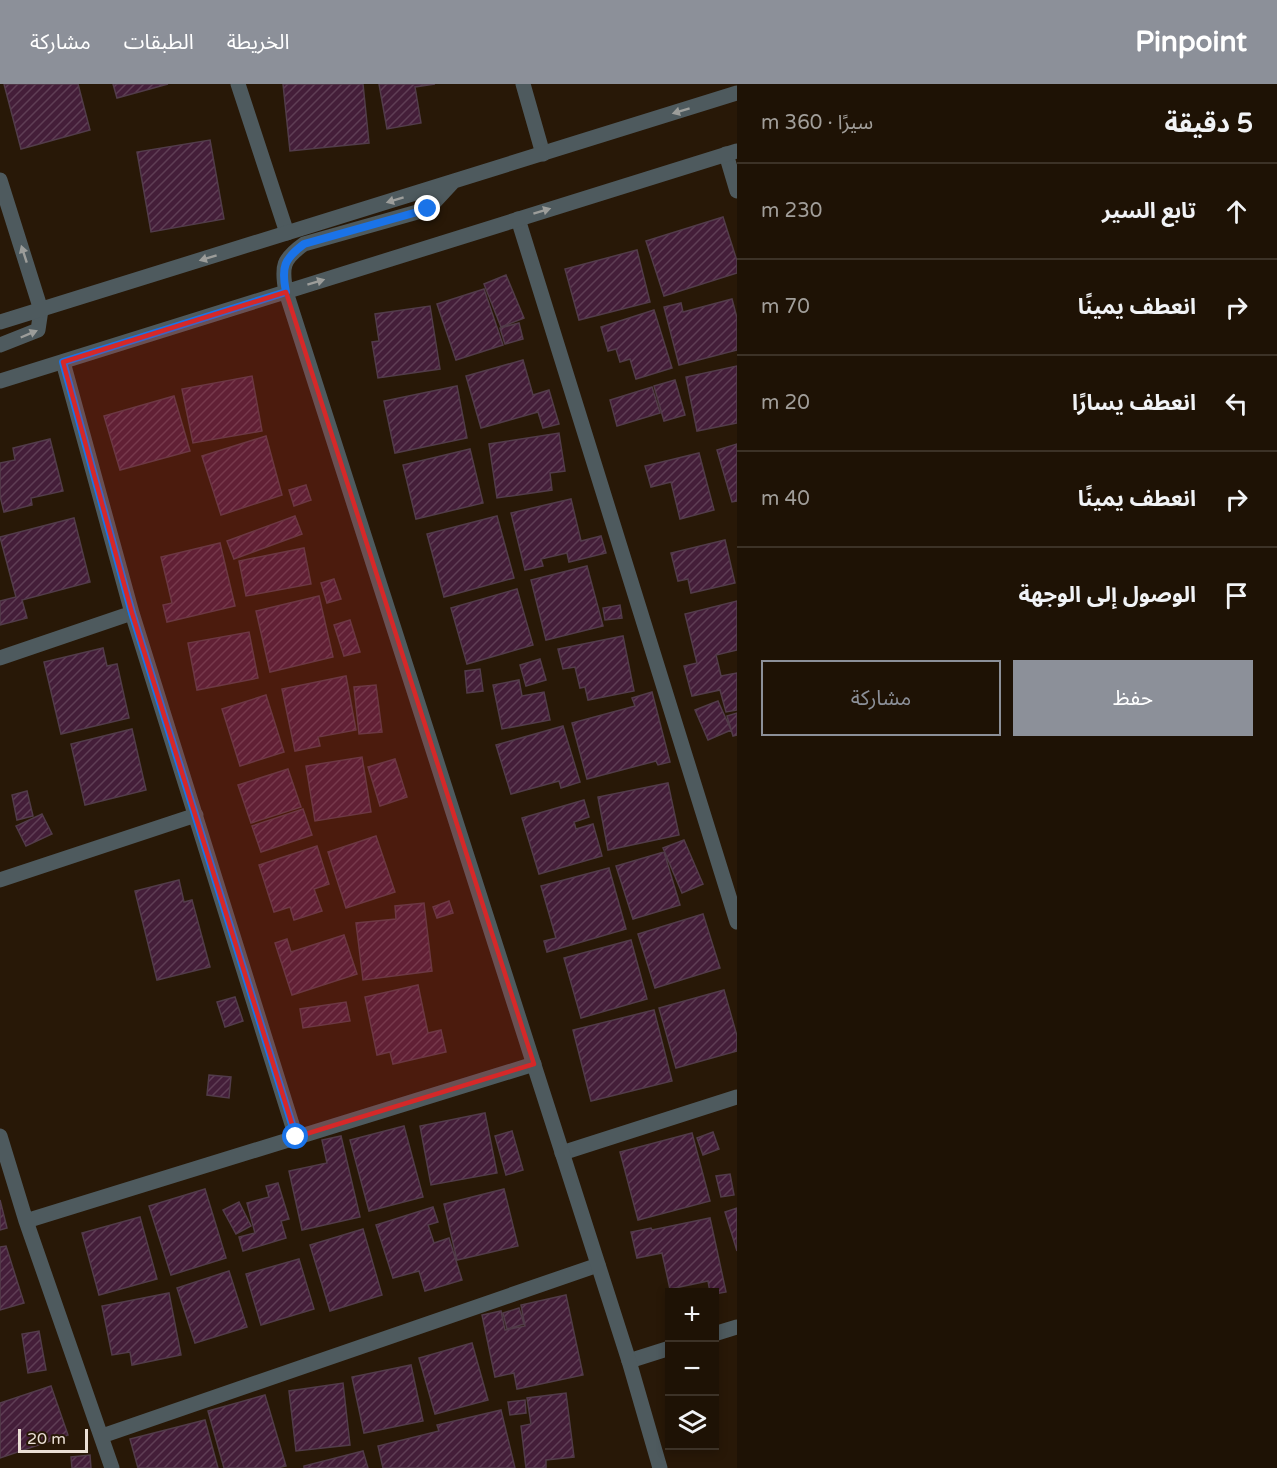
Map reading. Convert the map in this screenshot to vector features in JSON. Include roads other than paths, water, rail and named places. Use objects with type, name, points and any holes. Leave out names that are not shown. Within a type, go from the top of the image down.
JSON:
[{"type":"street","points":[[238,84],[287,233]]},
{"type":"street","points":[[523,84],[543,154]]},
{"type":"street","points":[[0,322],[737,93]]},
{"type":"street","points":[[0,381],[731,152],[737,191]]},
{"type":"street","points":[[0,180],[41,309],[38,330],[0,345]]},
{"type":"street","points":[[454,181],[428,209],[304,244],[288,256],[283,277],[598,1265],[660,1468]]},
{"type":"street","points":[[518,219],[737,922]]},
{"type":"street","points":[[63,362],[132,613],[296,1137]]},
{"type":"street","points":[[0,658],[132,613]]},
{"type":"street","points":[[0,880],[196,815]]},
{"type":"street","points":[[26,1221],[534,1064]]},
{"type":"street","points":[[562,1153],[737,1097]]},
{"type":"street","points":[[0,1136],[26,1221],[112,1468]]},
{"type":"street","points":[[102,1436],[598,1265]]},
{"type":"street","points":[[719,1332],[737,1326]]},
{"type":"street","points":[[628,1361],[665,1349]]}]
